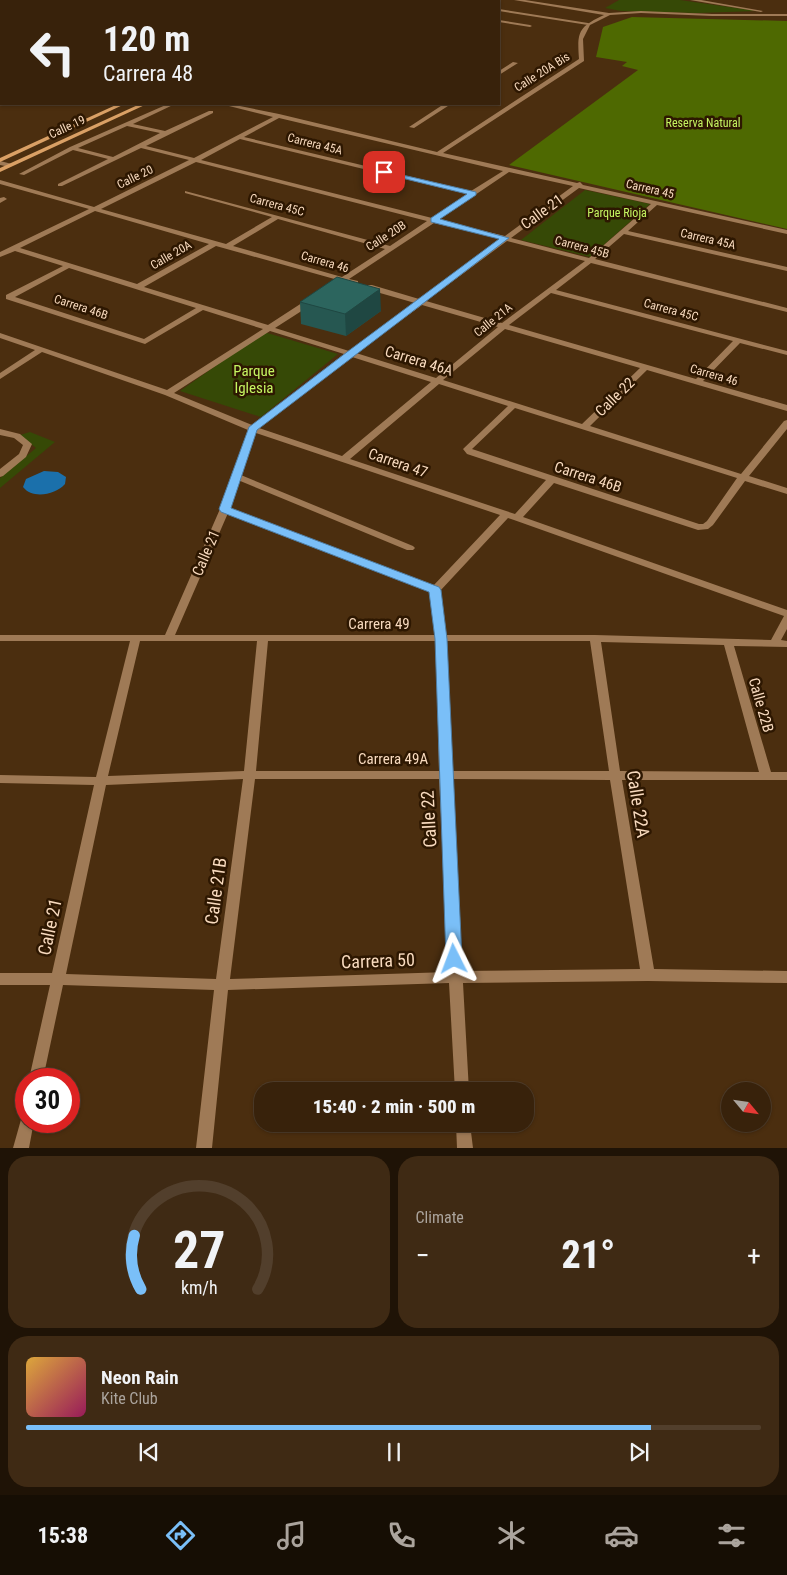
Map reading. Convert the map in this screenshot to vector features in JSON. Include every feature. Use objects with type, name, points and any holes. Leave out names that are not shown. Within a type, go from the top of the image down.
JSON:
[{"type":"main road","name":"Calle 19","points":[[0,161],[118,105]]},
{"type":"main road","name":"Calle 19","points":[[0,170],[142,105]]},
{"type":"street","points":[[516,0],[609,14],[641,12],[712,15],[787,15]]},
{"type":"street","points":[[692,0],[787,15]]},
{"type":"street","points":[[500,10],[588,24],[609,14]]},
{"type":"street","points":[[500,21],[530,26]]},
{"type":"street","name":"Calle 20A Bis","points":[[439,154],[500,112],[582,60],[580,39],[588,24]]},
{"type":"street","points":[[500,72],[515,63]]},
{"type":"street","points":[[22,174],[72,148],[170,105]]},
{"type":"street","points":[[229,105],[508,170]]},
{"type":"street","points":[[412,127],[446,105]]},
{"type":"street","points":[[60,185],[211,112]]},
{"type":"street","name":"Calle 20","points":[[0,255],[279,116]]},
{"type":"street","points":[[127,124],[166,133]]},
{"type":"street","points":[[84,131],[103,135]]},
{"type":"street","name":"Carrera 45A","points":[[240,137],[474,194]]},
{"type":"street","name":"Carrera 45B","points":[[140,146],[787,310]]},
{"type":"street","points":[[72,148],[114,159]]},
{"type":"street","points":[[0,161],[10,165]]},
{"type":"street","name":"Calle 20B","points":[[336,284],[508,170]]},
{"type":"street","name":"Carrera 45","points":[[508,170],[580,184],[787,232]]},
{"type":"street","name":"Carrera 46","points":[[0,182],[97,208],[787,408]]},
{"type":"street","name":"Calle 21","points":[[169,637],[225,509],[253,429],[350,354],[580,184]]},
{"type":"street","name":"Carrera 45C","points":[[187,192],[390,248]]},
{"type":"street","name":"Calle 21A","points":[[344,459],[503,326],[589,261],[658,202]]},
{"type":"street","points":[[228,246],[277,217]]},
{"type":"street","name":"Carrera 45A","points":[[624,232],[787,269]]},
{"type":"street","name":"Calle 20A","points":[[138,287],[215,243]]},
{"type":"street","name":"Carrera 46A","points":[[14,248],[787,491]]},
{"type":"street","name":"Carrera 46B","points":[[69,266],[9,297],[145,342],[202,307]]},
{"type":"street","name":"Carrera 45C","points":[[549,290],[787,353]]},
{"type":"street","points":[[168,393],[321,294]]},
{"type":"street","name":"Carrera 47","points":[[0,335],[168,393],[253,429],[518,518],[787,614]]},
{"type":"street","points":[[698,382],[738,340]]},
{"type":"street","points":[[0,377],[42,349]]},
{"type":"street","name":"Calle 22","points":[[584,427],[645,368]]},
{"type":"street","name":"Carrera 46B","points":[[514,405],[468,446],[466,450],[698,527],[705,527],[710,523],[743,477]]},
{"type":"street","points":[[743,477],[787,424]]},
{"type":"street","points":[[0,432],[17,436],[28,444],[23,455],[0,474]]},
{"type":"street","points":[[236,476],[410,548]]},
{"type":"street","points":[[518,518],[552,479]]},
{"type":"street","points":[[225,509],[435,590],[506,515]]},
{"type":"street","name":"Calle 22","points":[[435,590],[441,639],[445,775],[461,1082]]},
{"type":"street","points":[[774,644],[787,619]]},
{"type":"street","name":"Calle 21","points":[[38,1068],[101,781],[136,637]]},
{"type":"street","name":"Carrera 49","points":[[0,638],[595,638],[787,644]]},
{"type":"street","name":"Calle 22A","points":[[595,638],[615,775],[648,975]]},
{"type":"street","name":"Calle 21B","points":[[204,1148],[222,985],[250,775],[263,639]]},
{"type":"street","name":"Calle 22B","points":[[728,642],[766,776]]},
{"type":"street","name":"Carrera 49A","points":[[0,779],[101,781],[250,775],[787,776]]},
{"type":"street","name":"Carrera 50","points":[[0,979],[58,979],[222,985],[455,977],[648,975],[787,977]]},
{"type":"street","points":[[464,1132],[465,1148]]},
{"type":"street","points":[[22,1148],[25,1133]]},
{"type":"green space","points":[[619,0],[680,0],[757,11],[697,13],[621,11],[605,8]]},
{"type":"green space","name":"Reserva Natural","points":[[632,17],[787,21],[787,229],[509,165],[638,70],[622,66],[627,62],[596,57],[603,27]]},
{"type":"green space","name":"Parque Rioja","points":[[585,190],[650,204],[590,257],[521,240]]},
{"type":"green space","name":"Parque Iglesia","points":[[264,332],[338,354],[261,417],[180,391]]},
{"type":"green space","points":[[30,432],[55,442],[0,488],[0,478],[36,448],[20,435]]},
{"type":"water","points":[[44,471],[58,472],[66,477],[65,484],[56,491],[44,494],[27,491],[23,487],[26,479]]},
{"type":"building","points":[[337,277],[380,289],[345,314],[300,302]]},
{"type":"route","points":[[384,172],[474,194],[433,220],[505,238],[253,429],[225,509],[435,590],[441,639],[445,775],[454,959]]}]
